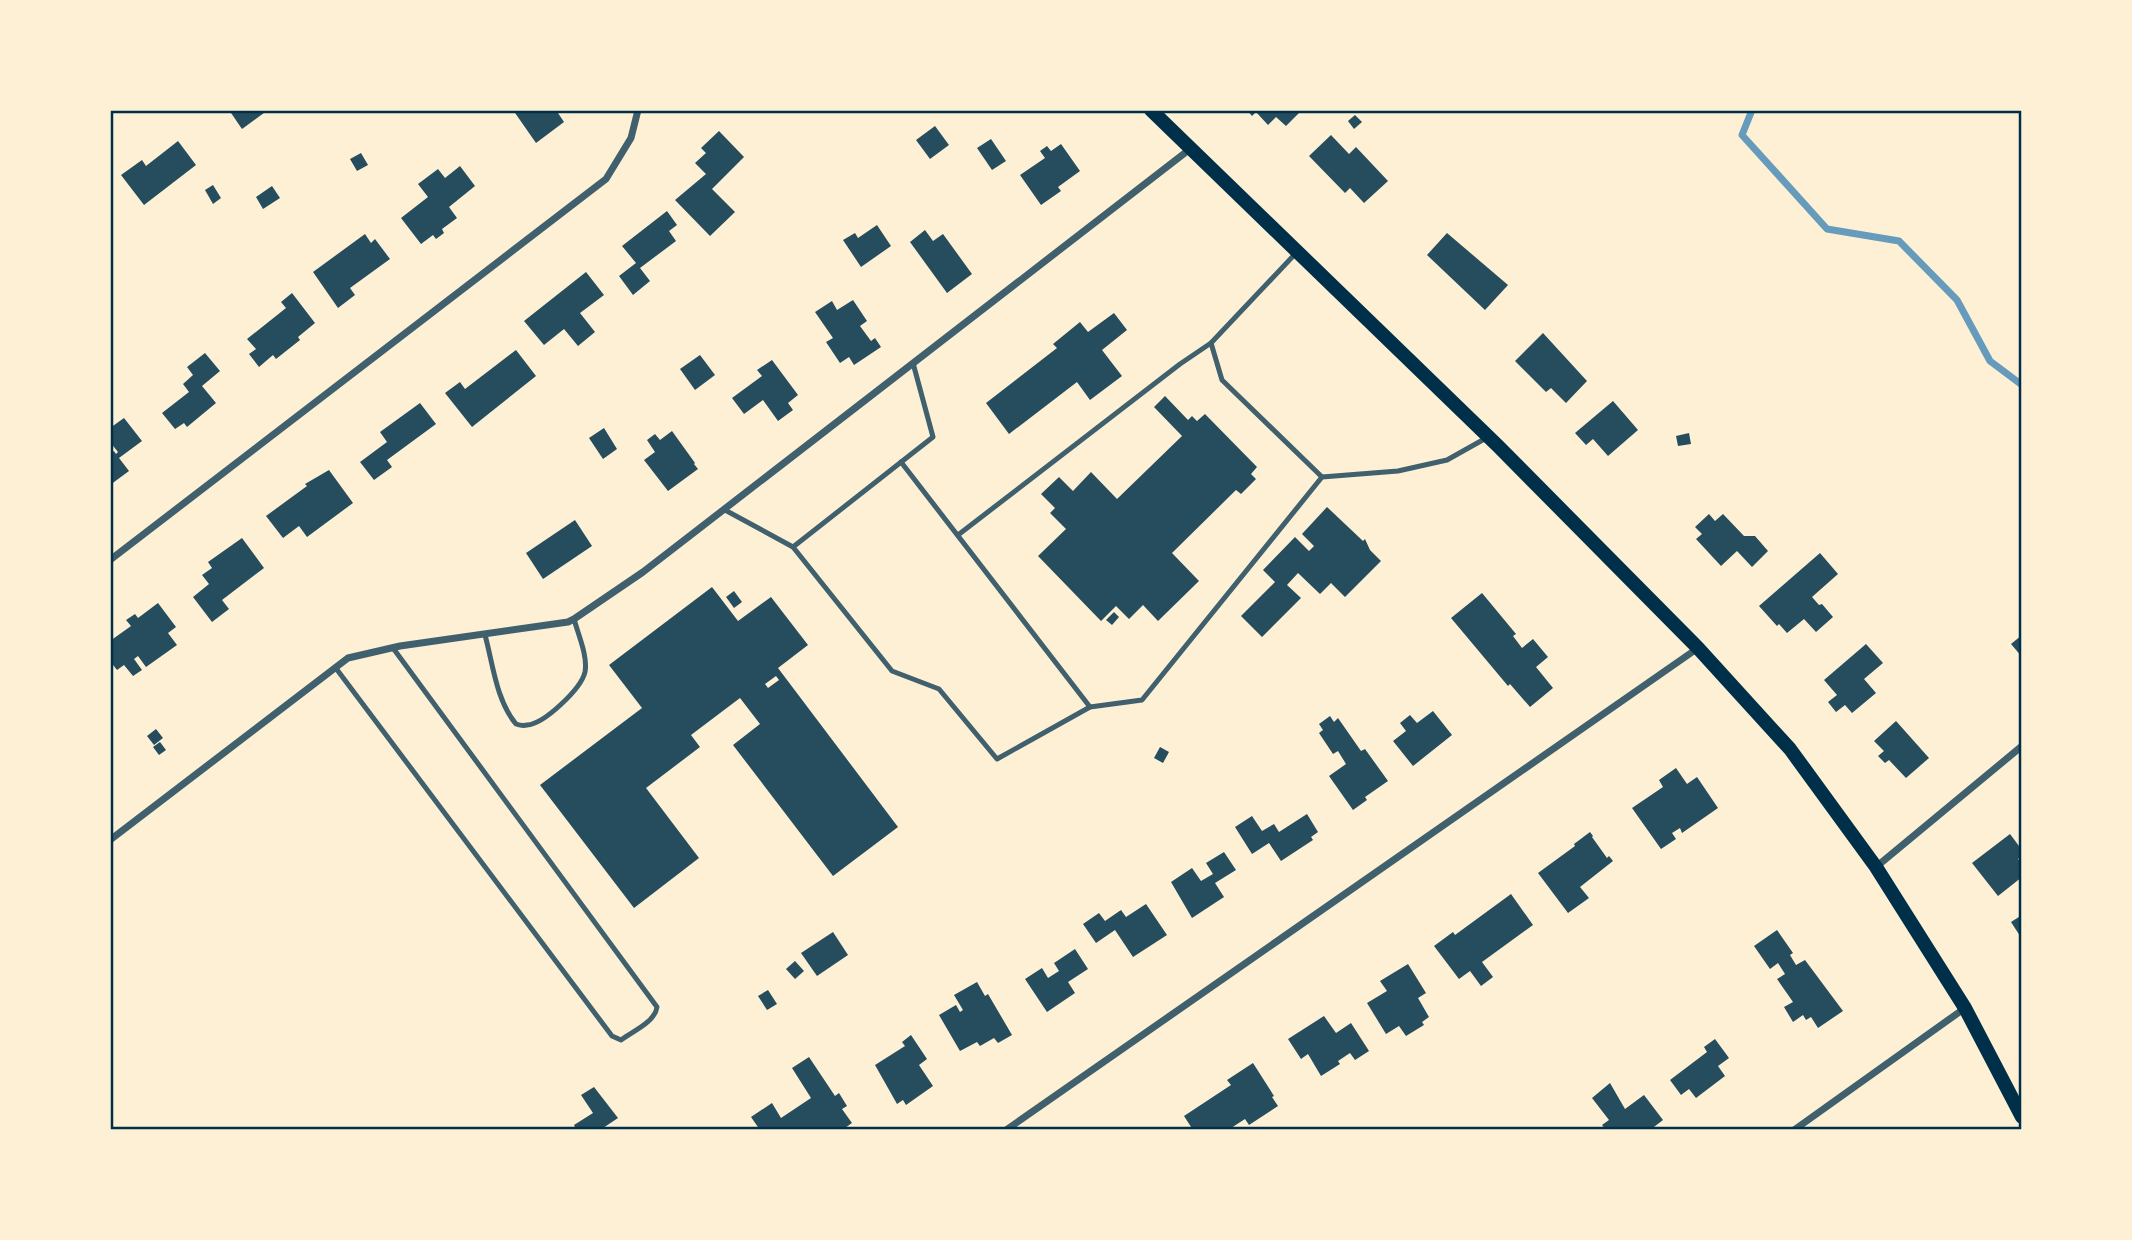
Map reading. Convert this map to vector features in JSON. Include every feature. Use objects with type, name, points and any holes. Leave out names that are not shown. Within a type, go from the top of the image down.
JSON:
[{"type":"main road","points":[[1152,110],[1488,437],[1698,648],[1790,749],[1876,867],[1965,1008],[2022,1116]]},
{"type":"street","points":[[110,560],[606,179],[631,138],[638,110]]},
{"type":"street","points":[[110,840],[348,657],[574,619],[643,572],[725,510],[1190,149]]},
{"type":"street","points":[[1006,1130],[1698,648]]},
{"type":"street","points":[[1876,867],[2022,747]]},
{"type":"street","points":[[1794,1130],[1965,1008]]},
{"type":"lane","points":[[958,535],[1211,343],[1297,251]]},
{"type":"lane","points":[[1211,343],[1222,380],[1322,477]]},
{"type":"lane","points":[[793,547],[933,437],[913,363]]},
{"type":"lane","points":[[725,510],[793,547],[892,671],[939,689],[997,760],[1090,706],[1142,700],[1322,477],[1398,471],[1447,460],[1488,437]]},
{"type":"lane","points":[[901,462],[1090,706]]},
{"type":"lane","points":[[485,635],[508,715],[516,724],[529,726],[577,690],[586,670],[574,619]]},
{"type":"lane","points":[[335,667],[612,1036],[621,1040],[652,1018],[657,1007],[393,648]]},
{"type":"building","points":[[229,110],[268,110],[242,129]]},
{"type":"building","points":[[513,110],[556,110],[564,122],[536,143]]},
{"type":"building","points":[[1247,110],[1302,110],[1286,126],[1276,117],[1268,125],[1256,112],[1252,116]]},
{"type":"building","points":[[1355,115],[1362,122],[1354,129],[1348,121]]},
{"type":"building","points":[[935,126],[949,145],[930,159],[916,140]]},
{"type":"building","points":[[719,131],[744,157],[712,189],[735,212],[710,236],[675,200],[706,174],[695,163],[706,153],[701,148]]},
{"type":"building","points":[[1331,135],[1349,154],[1356,147],[1388,181],[1364,203],[1350,188],[1345,193],[1309,156]]},
{"type":"building","points":[[991,139],[1006,161],[992,170],[977,148]]},
{"type":"building","points":[[178,141],[196,165],[144,205],[121,175],[142,160],[146,166]]},
{"type":"building","points":[[1061,144],[1080,171],[1058,187],[1061,191],[1041,205],[1020,175],[1045,158],[1040,151],[1047,146],[1051,151]]},
{"type":"building","points":[[361,153],[368,165],[357,171],[350,159]]},
{"type":"building","points":[[460,166],[475,186],[449,207],[457,218],[442,229],[444,233],[436,239],[433,235],[421,244],[401,218],[428,197],[418,184],[438,169],[445,178]]},
{"type":"building","points":[[213,185],[221,198],[213,204],[205,190]]},
{"type":"building","points":[[272,186],[280,198],[263,209],[256,197]]},
{"type":"building","points":[[667,211],[677,225],[669,231],[676,241],[640,268],[650,281],[633,295],[619,276],[636,263],[622,246]]},
{"type":"building","points":[[877,225],[891,246],[861,267],[843,240],[855,233],[858,238]]},
{"type":"building","points":[[925,230],[933,241],[943,234],[972,274],[947,293],[910,242]]},
{"type":"building","points":[[1447,233],[1508,285],[1485,310],[1427,255]]},
{"type":"building","points":[[365,234],[371,243],[375,239],[390,259],[350,288],[355,295],[338,308],[313,272]]},
{"type":"building","points":[[586,272],[604,295],[580,313],[595,332],[578,346],[564,329],[544,345],[524,321]]},
{"type":"building","points":[[292,293],[315,323],[298,337],[300,340],[276,359],[273,355],[259,367],[249,354],[256,349],[247,339],[286,308],[281,302]]},
{"type":"building","points":[[853,300],[867,321],[860,326],[871,341],[875,338],[881,347],[854,365],[849,357],[840,363],[826,342],[833,338],[815,312],[832,301],[837,310]]},
{"type":"building","points":[[1114,313],[1127,330],[1102,350],[1122,376],[1090,400],[1077,382],[1009,434],[986,403],[1057,348],[1053,344],[1080,322],[1088,332]]},
{"type":"building","points":[[1543,333],[1587,381],[1566,403],[1551,388],[1546,392],[1515,361]]},
{"type":"building","points":[[516,350],[536,376],[472,427],[445,393],[460,382],[465,389]]},
{"type":"building","points":[[205,353],[220,371],[202,386],[216,403],[187,427],[184,423],[175,429],[162,413],[189,392],[183,384],[193,375],[187,367]]},
{"type":"building","points":[[700,355],[715,375],[695,390],[680,369]]},
{"type":"building","points":[[772,360],[798,395],[788,403],[793,410],[778,421],[763,400],[744,414],[732,398],[762,376],[757,370]]},
{"type":"building","points":[[1165,396],[1188,420],[1192,416],[1197,421],[1205,414],[1257,467],[1251,474],[1256,479],[1241,494],[1236,490],[1172,553],[1199,581],[1158,621],[1143,605],[1129,619],[1116,606],[1101,621],[1038,556],[1066,529],[1050,513],[1055,508],[1041,494],[1059,477],[1073,491],[1091,472],[1117,499],[1182,436],[1154,407]]},
{"type":"building","points":[[1613,401],[1638,430],[1608,456],[1593,439],[1586,445],[1575,433]]},
{"type":"building","points":[[420,403],[436,424],[387,460],[392,467],[374,480],[360,462],[387,442],[380,432]]},
{"type":"building","points":[[124,418],[142,441],[119,458],[129,471],[110,485],[110,454],[118,452],[110,442],[110,428]]},
{"type":"building","points":[[604,428],[617,449],[603,459],[589,438]]},
{"type":"building","points":[[672,431],[698,469],[668,491],[644,460],[655,452],[647,440],[655,434],[660,440]]},
{"type":"building","points":[[1689,433],[1691,444],[1678,446],[1676,436]]},
{"type":"building","points":[[329,470],[353,503],[307,537],[299,526],[283,538],[266,516],[307,486],[305,484]]},
{"type":"building","points":[[1327,507],[1363,541],[1365,539],[1370,550],[1381,561],[1345,597],[1331,583],[1320,594],[1298,573],[1287,585],[1301,598],[1262,637],[1241,616],[1275,582],[1263,570],[1295,537],[1309,551],[1314,546],[1302,534]]},
{"type":"building","points":[[1709,514],[1715,521],[1723,514],[1744,536],[1755,536],[1768,551],[1752,567],[1737,551],[1721,566],[1696,539],[1702,534],[1695,527]]},
{"type":"building","points":[[575,520],[592,546],[543,579],[526,553]]},
{"type":"building","points":[[242,538],[264,568],[222,600],[229,609],[212,622],[193,597],[209,584],[202,575],[212,568],[208,562]]},
{"type":"building","points":[[1820,553],[1838,574],[1812,597],[1833,617],[1816,632],[1804,619],[1787,633],[1759,606]]},
{"type":"building","points":[[712,587],[738,621],[771,597],[808,645],[778,668],[898,827],[833,876],[733,745],[760,724],[740,698],[691,735],[700,747],[646,788],[699,858],[634,908],[540,785],[642,708],[609,665]],"holes":[[[776,676],[779,680],[768,688],[765,684]]]},
{"type":"building","points":[[734,591],[742,602],[734,608],[726,597]]},
{"type":"building","points":[[1482,593],[1516,634],[1513,636],[1522,648],[1533,639],[1548,657],[1536,667],[1553,688],[1530,707],[1510,684],[1508,686],[1451,618]]},
{"type":"building","points":[[158,603],[176,627],[168,633],[177,645],[146,667],[138,656],[134,659],[142,670],[133,676],[124,665],[117,670],[110,661],[110,641],[131,626],[126,620],[135,614],[138,618]]},
{"type":"building","points":[[1114,612],[1119,617],[1112,625],[1106,620]]},
{"type":"building","points":[[2022,635],[2022,657],[2011,644]]},
{"type":"building","points":[[1866,644],[1883,663],[1864,679],[1876,693],[1852,713],[1845,705],[1836,712],[1828,702],[1837,695],[1824,680]]},
{"type":"building","points":[[1433,711],[1452,735],[1413,766],[1393,741],[1406,731],[1400,723],[1410,715],[1417,723]]},
{"type":"building","points":[[1330,716],[1334,722],[1338,718],[1361,751],[1365,749],[1388,781],[1365,797],[1367,800],[1353,810],[1329,776],[1346,764],[1338,751],[1333,754],[1319,733],[1323,730],[1319,724]]},
{"type":"building","points":[[1896,721],[1929,758],[1906,778],[1889,760],[1885,763],[1878,756],[1884,751],[1874,741]]},
{"type":"building","points":[[156,729],[163,738],[154,745],[147,736]]},
{"type":"building","points":[[160,742],[166,750],[159,755],[153,747]]},
{"type":"building","points":[[1160,747],[1169,752],[1163,763],[1154,758]]},
{"type":"building","points":[[1676,768],[1687,784],[1697,777],[1718,808],[1682,833],[1680,828],[1672,833],[1676,839],[1661,849],[1632,808],[1663,787],[1659,780]]},
{"type":"building","points":[[1307,814],[1318,832],[1311,837],[1313,840],[1281,861],[1269,843],[1252,854],[1235,827],[1252,816],[1262,831],[1274,824],[1279,832]]},
{"type":"building","points":[[1590,832],[1607,858],[1609,856],[1613,861],[1580,887],[1589,898],[1568,913],[1538,873]]},
{"type":"building","points":[[2010,834],[2022,850],[2022,856],[2018,859],[2022,863],[2022,877],[1998,896],[1972,863]]},
{"type":"building","points":[[1224,852],[1236,870],[1215,883],[1224,897],[1192,918],[1171,882],[1192,868],[1201,881],[1213,874],[1206,863]]},
{"type":"building","points":[[1511,894],[1533,925],[1482,962],[1493,977],[1481,986],[1470,971],[1459,979],[1434,946],[1453,932],[1455,935]]},
{"type":"building","points":[[1146,904],[1167,935],[1133,957],[1115,930],[1096,943],[1083,924],[1099,913],[1105,921],[1121,910],[1126,917]]},
{"type":"building","points":[[2022,915],[2022,939],[2011,922]]},
{"type":"building","points":[[1777,930],[1793,953],[1790,955],[1796,965],[1805,960],[1843,1011],[1818,1028],[1811,1017],[1806,1020],[1803,1015],[1793,1022],[1784,1007],[1793,1002],[1777,979],[1785,974],[1778,963],[1770,969],[1754,946]]},
{"type":"building","points":[[833,932],[848,955],[817,976],[801,953]]},
{"type":"building","points":[[1075,949],[1088,969],[1068,982],[1075,993],[1047,1012],[1025,979],[1042,968],[1048,978],[1059,971],[1054,963]]},
{"type":"building","points":[[795,961],[804,971],[795,979],[786,969]]},
{"type":"building","points":[[1408,964],[1426,993],[1418,998],[1429,1017],[1422,1022],[1424,1025],[1406,1036],[1399,1026],[1386,1034],[1367,1003],[1387,991],[1380,981]]},
{"type":"building","points":[[977,982],[985,996],[988,994],[1012,1035],[998,1043],[994,1038],[980,1046],[977,1042],[960,1051],[939,1015],[956,1005],[960,1012],[963,1010],[954,995]]},
{"type":"building","points":[[768,990],[777,1004],[767,1010],[758,996]]},
{"type":"building","points":[[1324,1016],[1336,1033],[1351,1023],[1369,1051],[1355,1060],[1350,1053],[1338,1061],[1340,1064],[1321,1076],[1308,1054],[1301,1059],[1288,1039]]},
{"type":"building","points":[[911,1035],[927,1059],[919,1065],[933,1086],[906,1105],[903,1100],[897,1104],[875,1065],[905,1046],[902,1042]]},
{"type":"building","points":[[1715,1039],[1729,1058],[1718,1066],[1725,1076],[1696,1098],[1689,1089],[1681,1095],[1670,1080],[1707,1052],[1704,1047]]},
{"type":"building","points":[[809,1057],[835,1096],[839,1093],[847,1106],[842,1109],[852,1123],[842,1130],[760,1130],[751,1117],[772,1103],[781,1118],[811,1098],[792,1068]]},
{"type":"building","points":[[1253,1063],[1278,1106],[1249,1125],[1245,1119],[1228,1130],[1193,1130],[1184,1116],[1231,1085],[1227,1080]]},
{"type":"building","points":[[1610,1083],[1625,1109],[1644,1095],[1663,1120],[1650,1130],[1606,1130],[1602,1125],[1609,1120],[1592,1098]]},
{"type":"building","points":[[594,1087],[618,1118],[600,1130],[576,1130],[574,1125],[593,1113],[581,1095]]},
{"type":"waterway","points":[[1752,110],[1742,135],[1827,229],[1899,241],[1957,300],[1990,361],[2022,385]]}]
